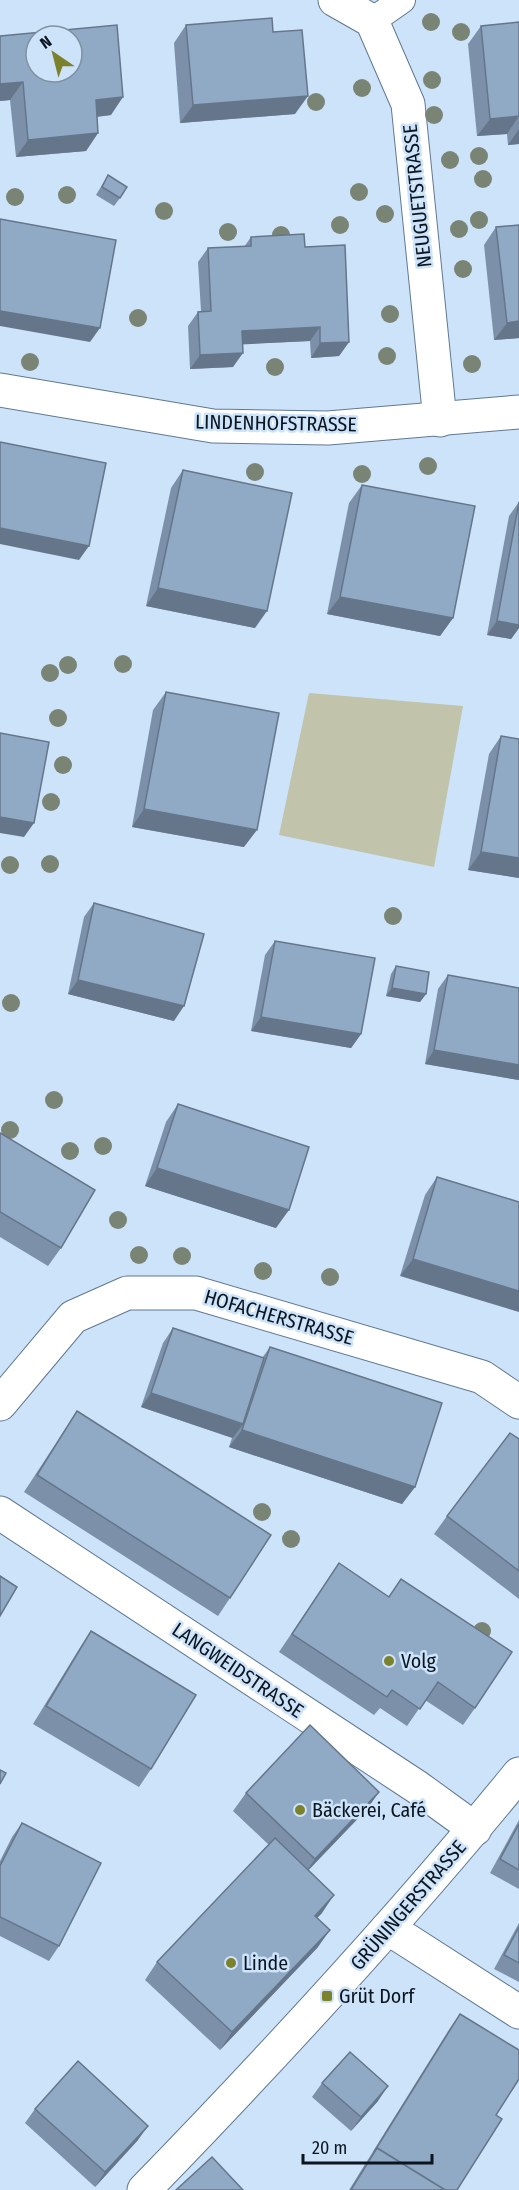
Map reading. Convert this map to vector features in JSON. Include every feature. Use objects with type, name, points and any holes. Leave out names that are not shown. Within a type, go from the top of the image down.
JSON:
[{"type":"street","points":[[335,0],[372,21]]},
{"type":"street","name":"NEUGUETSTRASSE","points":[[372,21],[408,104],[440,420]]},
{"type":"street","name":"LINDENHOFSTRASSE","points":[[0,390],[213,426],[328,428],[519,412]]},
{"type":"street","name":"HOFACHERSTRASSE","points":[[0,1404],[73,1317],[127,1293],[196,1293],[482,1377],[519,1402]]},
{"type":"street","name":"LANGWEIDSTRASSE","points":[[0,1513],[417,1787],[475,1829]]},
{"type":"street","name":"GRÜNINGERSTRASSE","points":[[144,2190],[327,1996],[475,1829],[519,1774]]},
{"type":"street","points":[[388,1928],[519,2012]]},
{"type":"lane","points":[[372,21],[402,0]]},
{"type":"green space","points":[[309,693],[463,706],[434,867],[279,835]]},
{"type":"building","points":[[272,18],[273,32],[302,30],[308,96],[193,105],[186,25]]},
{"type":"building","points":[[519,22],[519,116],[490,119],[481,26]]},
{"type":"building","points":[[117,25],[123,97],[96,100],[98,133],[28,140],[23,82],[0,84],[0,36],[24,34],[24,84],[84,84],[84,28]]},
{"type":"building","points":[[108,175],[127,187],[120,198],[102,187]]},
{"type":"building","points":[[0,219],[116,240],[100,328],[0,311]]},
{"type":"building","points":[[519,225],[519,321],[507,323],[496,227]]},
{"type":"building","points":[[304,234],[305,247],[345,245],[349,342],[320,343],[320,327],[242,331],[243,353],[200,355],[198,312],[211,311],[208,248],[251,246],[251,237]]},
{"type":"building","points":[[0,442],[106,463],[89,546],[0,528]]},
{"type":"building","points":[[183,470],[292,493],[267,611],[158,588]]},
{"type":"building","points":[[362,485],[475,506],[453,618],[340,597]]},
{"type":"building","points":[[519,502],[519,625],[497,621]]},
{"type":"building","points":[[166,692],[279,713],[257,830],[144,809]]},
{"type":"building","points":[[0,733],[49,742],[34,823],[0,817]]},
{"type":"building","points":[[501,736],[519,739],[519,858],[481,852]]},
{"type":"building","points":[[94,903],[204,934],[184,1006],[78,980]]},
{"type":"building","points":[[275,941],[375,958],[361,1034],[261,1017]]},
{"type":"building","points":[[396,966],[429,972],[426,994],[392,988]]},
{"type":"building","points":[[448,975],[519,988],[519,1065],[434,1050]]},
{"type":"building","points":[[178,1104],[309,1147],[289,1210],[157,1168]]},
{"type":"building","points":[[0,1133],[95,1190],[61,1248],[0,1212]]},
{"type":"building","points":[[437,1177],[519,1202],[519,1291],[413,1259]]},
{"type":"building","points":[[173,1328],[264,1358],[243,1424],[151,1393]]},
{"type":"building","points":[[270,1347],[442,1403],[415,1487],[242,1430]]},
{"type":"building","points":[[77,1411],[271,1535],[230,1598],[37,1475]]},
{"type":"building","points":[[510,1433],[519,1439],[519,1571],[447,1516]]},
{"type":"building","name":"Volg","points":[[339,1563],[389,1597],[401,1579],[512,1652],[475,1708],[438,1682],[420,1709],[392,1690],[387,1697],[292,1634]]},
{"type":"building","points":[[0,1576],[17,1587],[0,1616]]},
{"type":"building","points":[[91,1631],[196,1695],[151,1769],[46,1706]]},
{"type":"building","name":"Bäckerei, Café","points":[[310,1725],[379,1792],[315,1859],[246,1793]]},
{"type":"building","points":[[0,1770],[6,1773],[0,1784]]},
{"type":"building","points":[[22,1823],[101,1863],[59,1946],[0,1917],[0,1866]]},
{"type":"building","points":[[519,1824],[519,1870],[500,1859]]},
{"type":"building","name":"Linde","points":[[275,1838],[334,1895],[315,1916],[330,1930],[232,2032],[157,1962]]},
{"type":"building","points":[[519,1927],[519,1963],[504,1955]]},
{"type":"building","points":[[460,2014],[519,2050],[519,2079],[496,2115],[502,2119],[457,2190],[445,2190],[377,2148],[374,2152]]},
{"type":"building","points":[[350,2052],[388,2086],[361,2117],[322,2083]]},
{"type":"building","points":[[78,2061],[148,2126],[105,2172],[35,2109]]},
{"type":"building","points":[[377,2148],[445,2190],[351,2190]]},
{"type":"building","points":[[212,2157],[243,2190],[176,2190]]},
{"type":"place","name":"Volg","points":[[389,1661]]},
{"type":"place","name":"Bäckerei, Café","points":[[300,1810]]},
{"type":"place","name":"Linde","points":[[231,1963]]},
{"type":"place","name":"Grüt Dorf","points":[[327,1996]]}]
